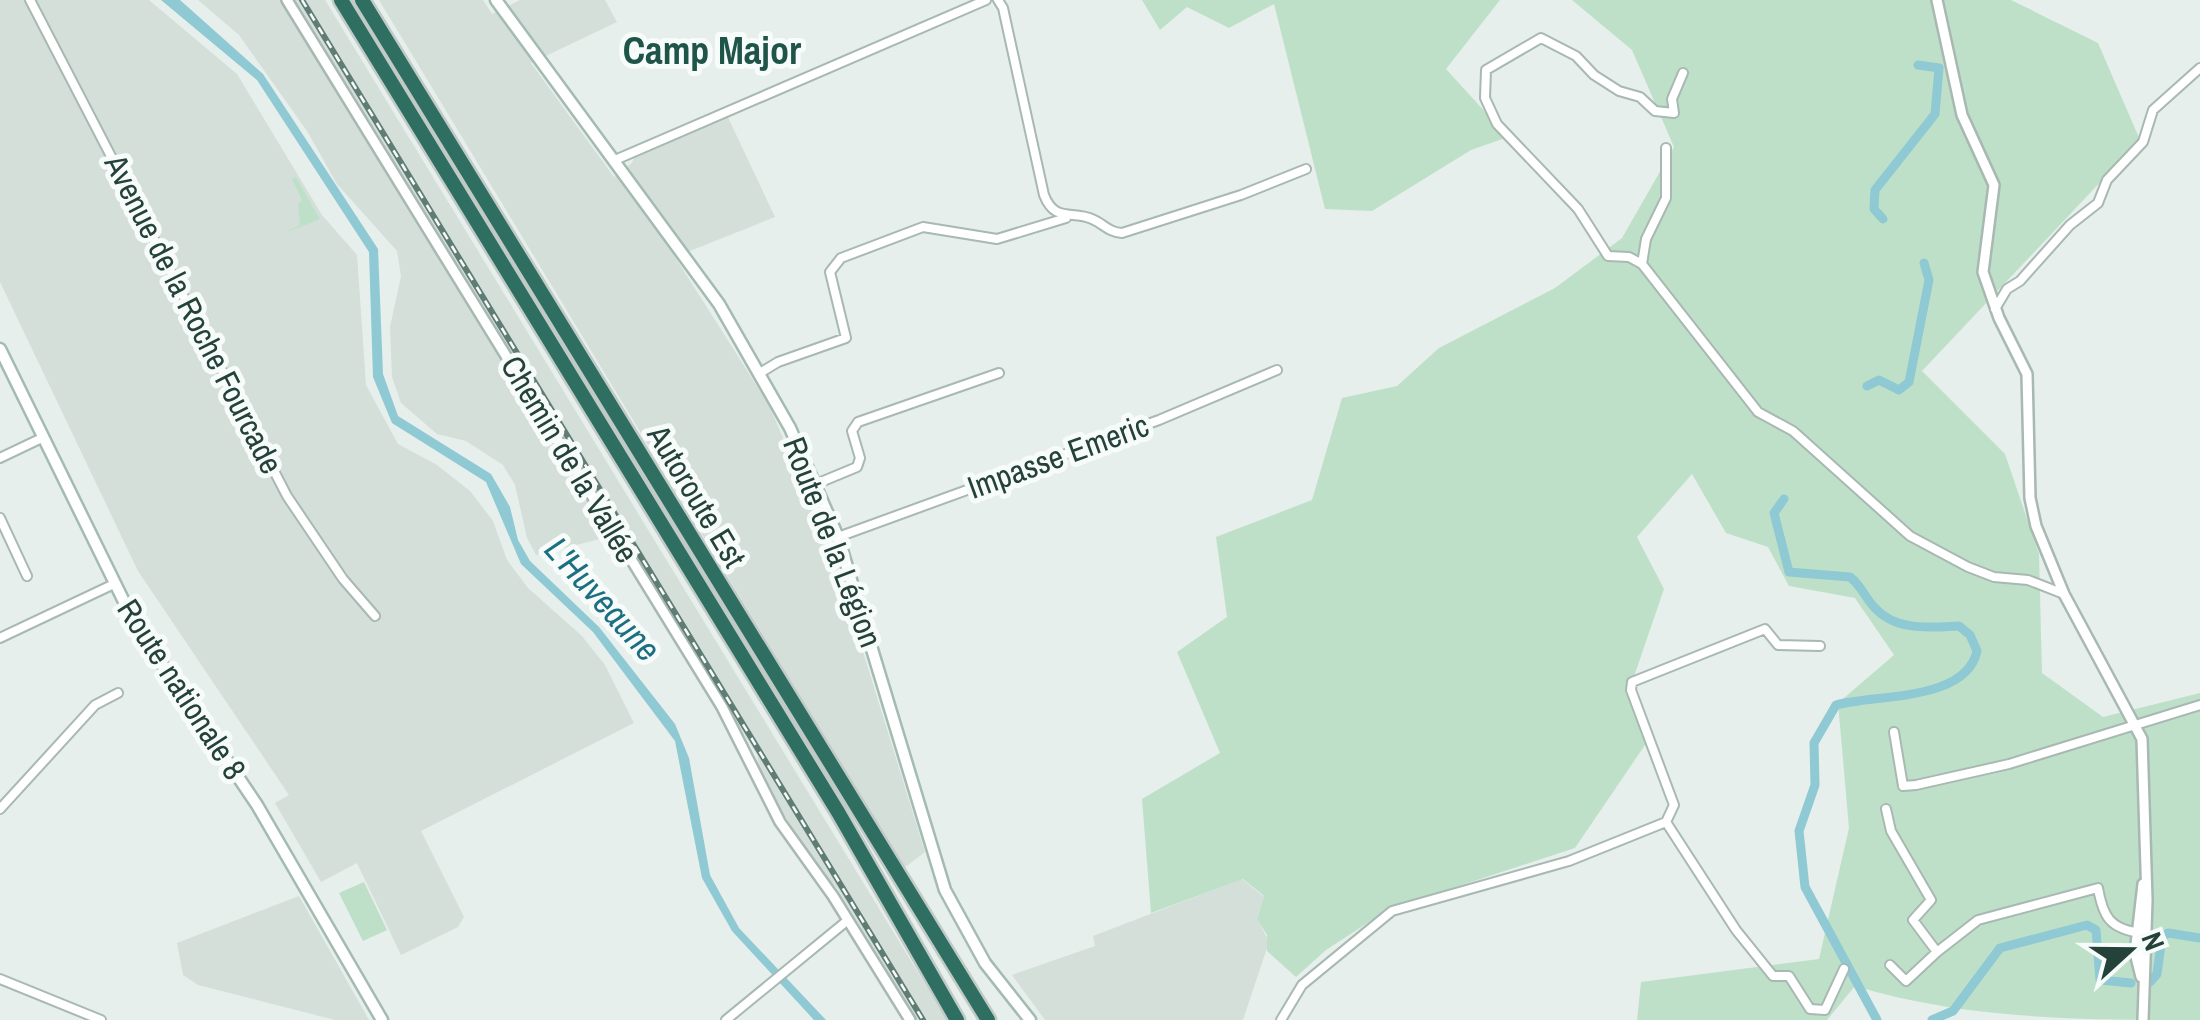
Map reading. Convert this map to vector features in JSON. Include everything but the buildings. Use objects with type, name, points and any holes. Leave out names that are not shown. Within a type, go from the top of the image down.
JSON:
[{"type":"highway","name":"Autoroute Est","points":[[341,0],[838,812],[957,1020]]},
{"type":"highway","name":"Autoroute Est","points":[[362,0],[988,1020]]},
{"type":"highway","points":[[838,812],[968,1020]]},
{"type":"main road","name":"Route de la Légion","points":[[496,0],[719,304],[760,374],[816,484],[838,537],[946,890],[985,963],[1030,1020]]},
{"type":"main road","name":"Route nationale 8","points":[[0,349],[135,624],[257,805],[382,1020]]},
{"type":"street","name":"Avenue de la Roche Fourcade","points":[[30,0],[287,496],[342,580],[374,616]]},
{"type":"street","name":"Chemin de la Vallée","points":[[288,0],[722,707],[780,822],[848,920],[910,1020]]},
{"type":"street","points":[[615,160],[986,0]]},
{"type":"street","points":[[998,0],[1003,8],[1044,195],[1053,211],[1068,218]]},
{"type":"street","points":[[1937,0],[1962,115],[1994,186],[1982,259],[1995,309],[2027,374],[2030,498],[2040,539],[2064,594],[2140,727],[2146,868],[2141,932],[2143,1020]]},
{"type":"street","points":[[1683,73],[1672,99],[1674,112],[1655,112],[1640,97],[1619,91],[1594,75],[1576,56],[1540,38],[1486,70],[1485,98],[1497,124],[1578,209],[1608,256],[1629,257],[1642,264],[1758,412],[1793,430],[1910,536],[1981,572],[2028,580],[2064,594]]},
{"type":"street","points":[[1995,309],[2007,288],[2020,282],[2070,226],[2098,203],[2107,180],[2143,142],[2154,110],[2200,68]]},
{"type":"street","points":[[1642,264],[1646,239],[1666,198],[1666,148]]},
{"type":"street","points":[[760,374],[778,362],[846,338],[830,272],[841,258],[923,227],[997,239],[1068,218],[1088,217],[1115,233],[1138,230],[1306,168]]},
{"type":"street","name":"Impasse Emeric","points":[[838,537],[1160,420],[1277,370]]},
{"type":"street","points":[[816,484],[857,467],[860,458],[852,430],[858,422],[999,373]]},
{"type":"street","points":[[0,458],[44,437]]},
{"type":"street","points":[[0,518],[28,576]]},
{"type":"street","points":[[0,638],[114,584]]},
{"type":"street","points":[[1282,1020],[1306,982],[1392,912],[1569,861],[1666,822],[1674,805],[1631,690],[1632,682],[1765,630],[1778,645],[1820,646]]},
{"type":"street","points":[[0,809],[95,705],[118,693]]},
{"type":"street","points":[[1894,732],[1903,786],[2009,764],[2140,727],[2200,705]]},
{"type":"street","points":[[1886,809],[1892,831],[1931,900],[1914,920],[1937,952]]},
{"type":"street","points":[[1666,822],[1736,930],[1773,976],[1789,976],[1810,1009],[1825,1010],[1844,969]]},
{"type":"street","points":[[1890,965],[1906,981],[1978,920],[2098,888],[2110,923],[2141,932]]},
{"type":"street","points":[[730,1019],[848,920]]},
{"type":"street","points":[[2141,932],[2142,980]]},
{"type":"street","points":[[0,978],[101,1020]]},
{"type":"shaded area","points":[[0,0],[149,0],[237,74],[322,215],[357,255],[366,385],[398,444],[437,465],[470,491],[493,521],[507,560],[528,588],[582,636],[605,665],[634,723],[421,831],[464,917],[458,927],[401,955],[357,863],[321,882],[275,803],[289,795],[138,571],[0,282]]},
{"type":"shaded area","points":[[198,0],[325,0],[947,1020],[918,1020],[837,888],[816,866],[761,777],[757,755],[620,534],[536,555],[527,538],[515,485],[503,465],[466,441],[437,434],[401,403],[392,377],[390,327],[401,276],[397,251],[337,184],[307,131],[239,35]]},
{"type":"shaded area","points":[[379,0],[483,0],[492,14],[520,0],[605,0],[617,22],[531,63],[614,177],[632,163],[637,151],[726,113],[775,217],[675,257],[769,405],[834,558],[925,852],[904,868]]},
{"type":"shaded area","points":[[1242,879],[1264,897],[1257,918],[1269,942],[1243,1020],[1045,1020],[1012,975],[1095,946],[1093,936]]},
{"type":"shaded area","points":[[299,896],[369,1020],[335,1020],[198,985],[183,975],[177,943]]},
{"type":"green space","points":[[1142,0],[1500,0],[1446,69],[1508,137],[1471,150],[1372,211],[1325,209],[1274,4],[1229,28],[1187,7],[1160,30]]},
{"type":"green space","points":[[1572,0],[2011,0],[2098,43],[2140,140],[1922,371],[2005,454],[2039,554],[2042,673],[2103,717],[2200,693],[2200,1020],[1983,1012],[1855,986],[1827,1020],[1637,1020],[1641,982],[1819,959],[1849,828],[1838,703],[1894,655],[1855,598],[1789,586],[1768,547],[1726,533],[1692,474],[1637,537],[1664,589],[1630,688],[1647,742],[1575,848],[1389,909],[1326,950],[1296,977],[1267,951],[1267,935],[1257,919],[1264,896],[1243,879],[1151,913],[1142,799],[1220,753],[1177,652],[1227,617],[1216,537],[1312,500],[1342,398],[1397,386],[1439,348],[1555,288],[1622,238],[1674,147],[1632,50]]},
{"type":"green space","points":[[296,177],[320,219],[282,234],[300,225],[298,204],[302,200],[292,179]]},
{"type":"green space","points":[[364,882],[387,930],[363,941],[339,893]]},
{"type":"water","points":[[161,0],[180,0],[263,74],[378,249],[383,374],[398,416],[491,474],[510,507],[518,540],[530,561],[599,627],[675,724],[689,758],[710,875],[739,928],[826,1020],[814,1020],[732,931],[702,878],[675,741],[593,632],[521,564],[486,482],[392,423],[373,377],[369,252],[257,80]]},
{"type":"waterway","points":[[1883,219],[1874,209],[1875,190],[1935,114],[1939,68],[1918,65]]},
{"type":"waterway","points":[[1867,386],[1879,380],[1899,390],[1909,382],[1929,280],[1924,263]]},
{"type":"waterway","points":[[1784,499],[1774,513],[1789,572],[1850,577],[1884,616],[1904,625],[1959,626],[1970,635],[1977,651],[1969,668],[1938,688],[1836,705],[1814,743],[1815,785],[1799,831],[1805,887],[1877,1020]]},
{"type":"waterway","points":[[1932,1020],[1953,1011],[2000,948],[2087,925],[2096,930],[2100,980],[2131,983]]},
{"type":"waterway","points":[[2150,982],[2157,974],[2162,937],[2168,933],[2200,938]]},
{"type":"railway","points":[[302,0],[923,1020]]},
{"type":"district","name":"Camp Major","points":[[712,50]]},
{"type":"water label","name":"L'Huveaune","points":[[603,599]]}]
